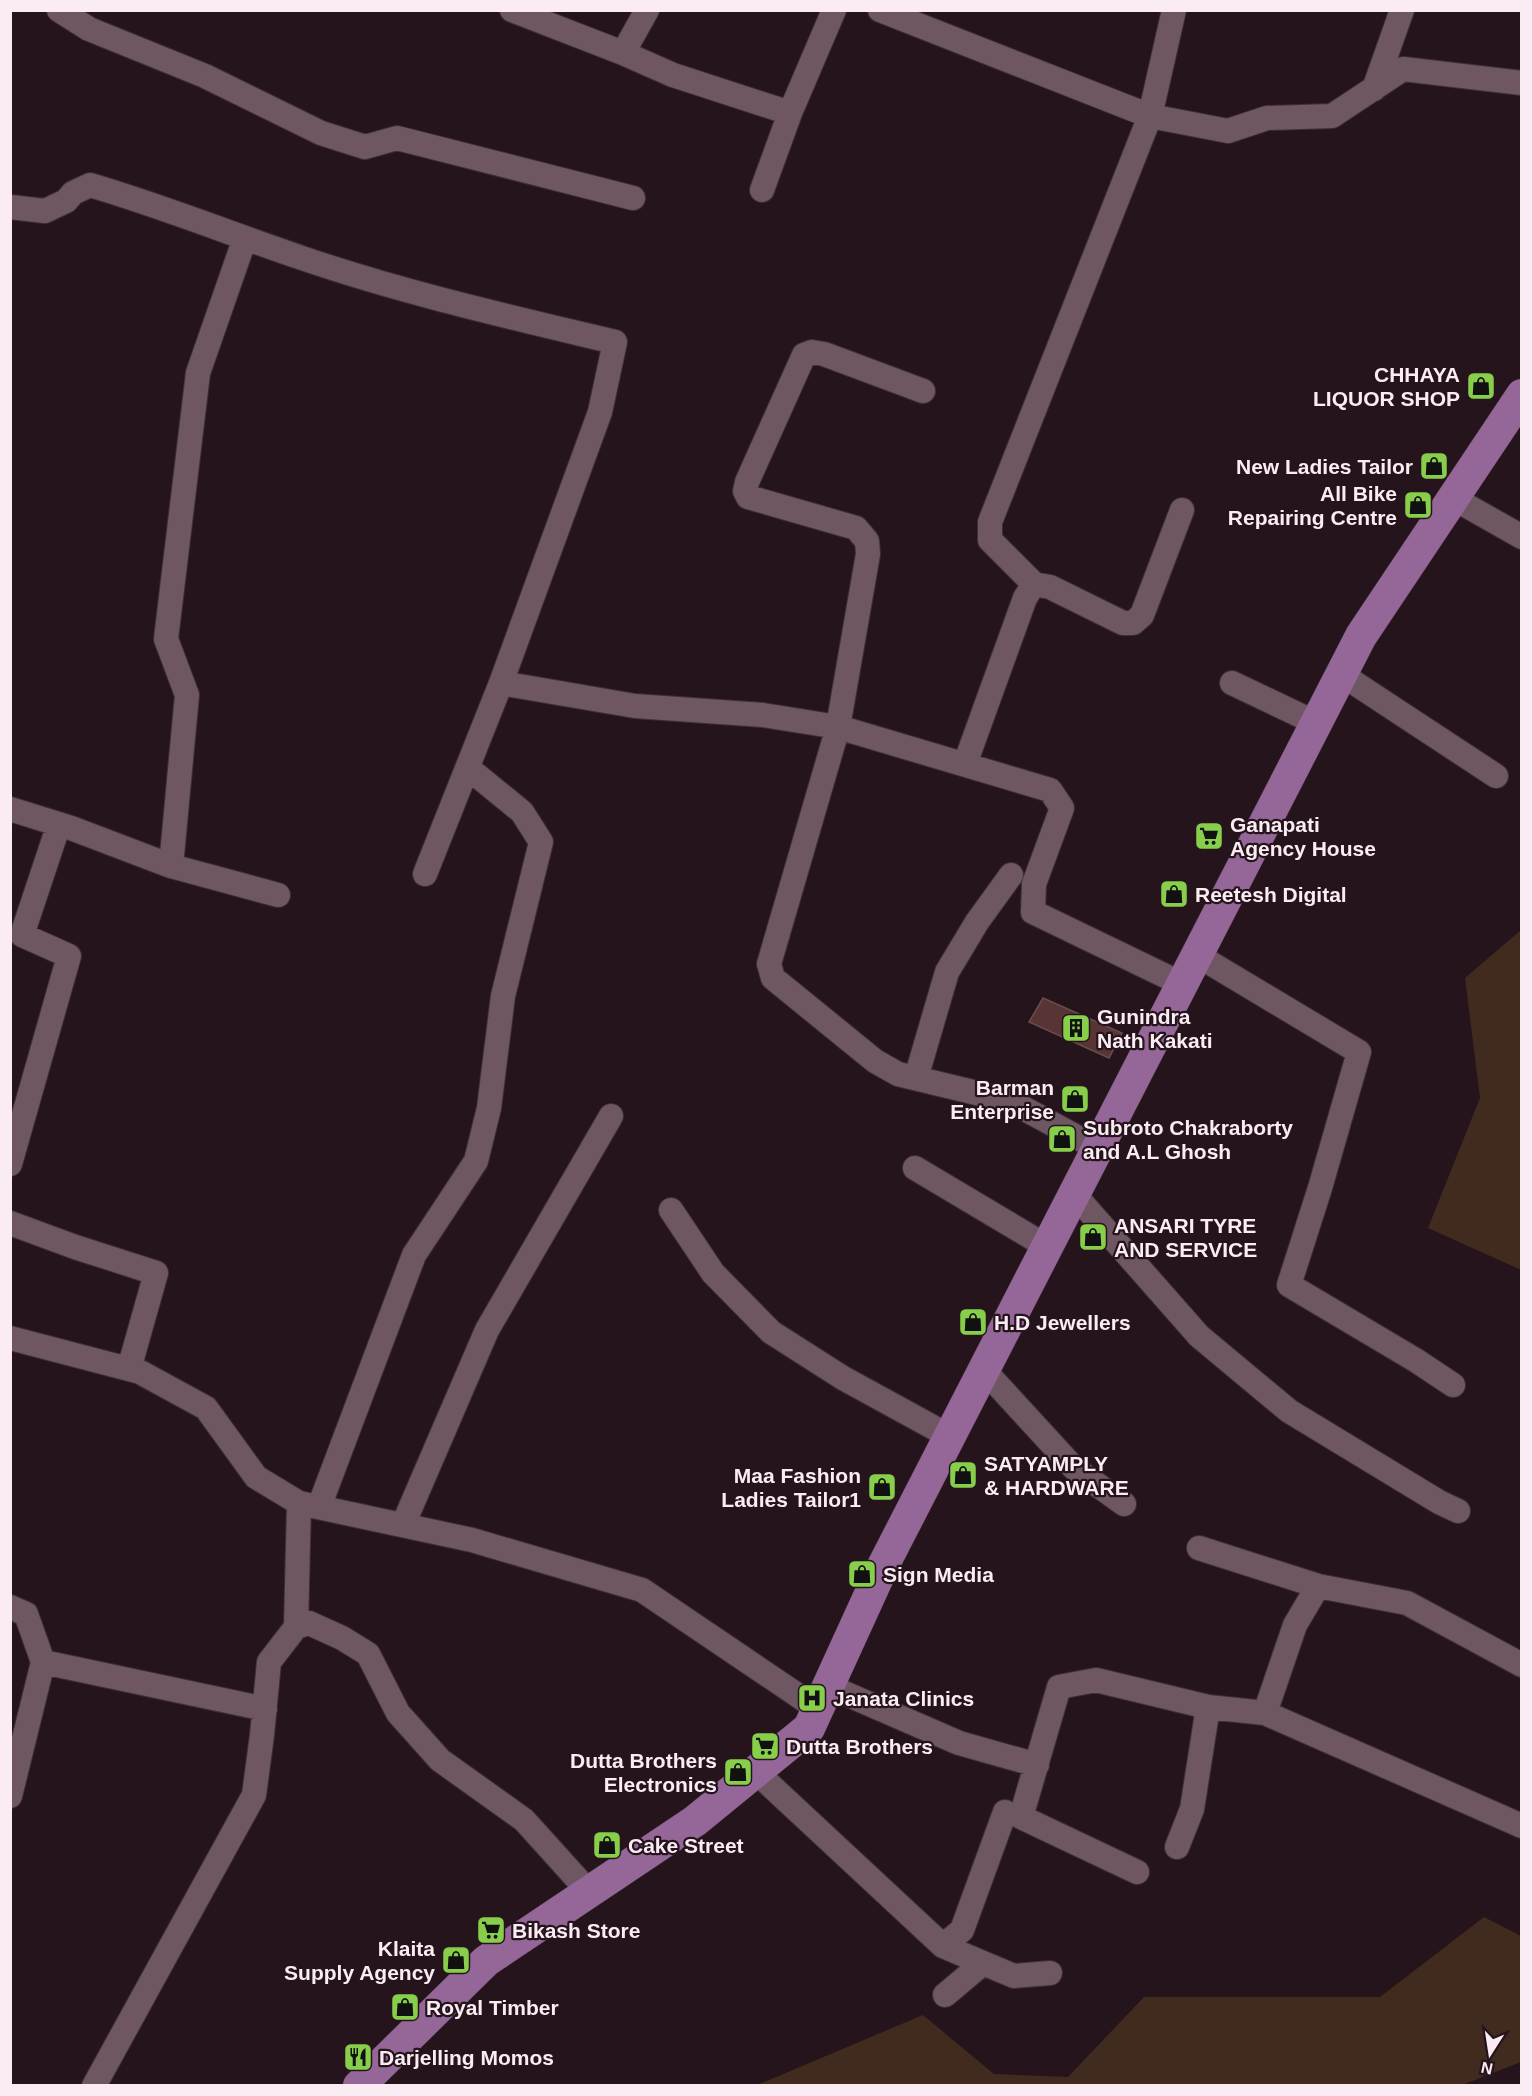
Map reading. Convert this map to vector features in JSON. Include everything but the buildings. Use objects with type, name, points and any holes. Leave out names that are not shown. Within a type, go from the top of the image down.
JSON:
[{"type":"main road","points":[[359,2085],[486,1961],[695,1821],[809,1728],[883,1566],[948,1436],[1361,636],[1521,395]]},
{"type":"street","points":[[59,10],[89,29],[204,76],[321,133],[365,147],[397,138],[633,198]]},
{"type":"street","points":[[512,10],[673,75],[790,113]]},
{"type":"street","points":[[623,53],[647,10]]},
{"type":"street","points":[[762,190],[790,113],[834,10]]},
{"type":"street","points":[[880,10],[1150,116],[1228,131],[1267,118],[1332,116],[1403,69],[1521,84]]},
{"type":"street","points":[[1174,10],[1150,116],[990,522],[990,540],[1034,584],[1050,587],[1123,623],[1133,623],[1142,615],[1182,510]]},
{"type":"street","points":[[1374,89],[1402,10]]},
{"type":"street","points":[[10,207],[45,211],[66,201],[73,193],[90,185],[149,202],[302,259],[429,298],[615,342],[600,412],[501,683],[425,874]]},
{"type":"street","points":[[171,866],[187,695],[166,639],[198,373],[245,238]]},
{"type":"street","points":[[923,391],[824,354],[812,352],[804,355],[747,482],[745,490],[748,498],[856,528],[867,541],[868,554],[838,726],[769,964],[773,978],[875,1061],[898,1074],[1010,1101],[1097,1148]]},
{"type":"street","points":[[1453,498],[1521,537]]},
{"type":"street","points":[[965,764],[1025,598],[1034,584]]},
{"type":"street","points":[[1341,674],[1496,776]]},
{"type":"street","points":[[501,683],[635,706],[763,715],[838,726],[1050,790],[1062,808],[1034,884],[1033,912],[1182,984]]},
{"type":"street","points":[[1232,683],[1316,723]]},
{"type":"street","points":[[94,2085],[254,1795],[269,1662],[296,1627],[309,1505],[414,1255],[476,1161],[489,1108],[503,996],[541,842],[522,812],[468,768]]},
{"type":"street","points":[[10,809],[59,824],[171,866],[278,895]]},
{"type":"street","points":[[10,1164],[69,956],[22,935],[59,824]]},
{"type":"street","points":[[916,1078],[947,972],[977,922],[1011,876]]},
{"type":"street","points":[[1197,955],[1359,1052],[1290,1285],[1453,1385]]},
{"type":"street","points":[[404,1525],[488,1330],[611,1116]]},
{"type":"street","points":[[915,1168],[1046,1246]]},
{"type":"street","points":[[1074,1194],[1199,1336],[1289,1412],[1439,1502],[1458,1511]]},
{"type":"street","points":[[671,1210],[713,1273],[771,1332],[843,1378],[948,1436]]},
{"type":"street","points":[[10,1223],[156,1273],[129,1369]]},
{"type":"street","points":[[10,1338],[140,1372],[206,1408],[256,1477],[309,1505],[472,1540],[642,1590],[823,1697],[959,1743],[1036,1765]]},
{"type":"street","points":[[983,1369],[1074,1468],[1124,1504]]},
{"type":"street","points":[[1199,1548],[1318,1587],[1407,1603],[1521,1665]]},
{"type":"street","points":[[1265,1713],[1295,1625],[1318,1587]]},
{"type":"street","points":[[10,1607],[26,1614],[43,1662],[10,1796]]},
{"type":"street","points":[[296,1627],[309,1623],[368,1653],[398,1713],[440,1760],[524,1820],[589,1892]]},
{"type":"street","points":[[43,1662],[265,1709]]},
{"type":"street","points":[[1137,1872],[1022,1817],[1059,1687],[1096,1680],[1208,1707],[1265,1713],[1521,1826]]},
{"type":"street","points":[[1177,1847],[1192,1809],[1208,1707]]},
{"type":"street","points":[[756,1772],[943,1946],[1014,1977],[1050,1973]]},
{"type":"street","points":[[943,1946],[962,1930],[1005,1812]]},
{"type":"street","points":[[945,1995],[982,1963]]},
{"type":"shaded area","points":[[1521,930],[1521,1270],[1428,1228],[1480,1098],[1465,978]]},
{"type":"shaded area","points":[[1484,1917],[1521,1936],[1521,2062],[1462,2085],[757,2085],[923,2015],[994,2074],[1068,2077],[1144,1997],[1380,1997]]},
{"type":"place","name":"CHHAYA LIQUOR SHOP","points":[[1481,386]]},
{"type":"place","name":"New Ladies Tailor","points":[[1434,466]]},
{"type":"place","name":"All Bike Repairing Centre","points":[[1418,505]]},
{"type":"place","name":"Ganapati Agency House","points":[[1209,836]]},
{"type":"place","name":"Reetesh Digital","points":[[1174,894]]},
{"type":"place","name":"Gunindra Nath Kakati","points":[[1076,1028]]},
{"type":"place","name":"Barman Enterprise","points":[[1075,1099]]},
{"type":"place","name":"Subroto Chakraborty and A.L Ghosh","points":[[1062,1139]]},
{"type":"place","name":"ANSARI TYRE AND SERVICE","points":[[1093,1237]]},
{"type":"place","name":"H.D Jewellers","points":[[973,1322]]},
{"type":"place","name":"SATYAMPLY & HARDWARE","points":[[963,1475]]},
{"type":"place","name":"Maa Fashion Ladies Tailor1","points":[[882,1487]]},
{"type":"place","name":"Sign Media","points":[[862,1574]]},
{"type":"place","name":"Janata Clinics","points":[[812,1698]]},
{"type":"place","name":"Dutta Brothers","points":[[765,1746]]},
{"type":"place","name":"Dutta Brothers Electronics","points":[[738,1772]]},
{"type":"place","name":"Cake Street","points":[[607,1845]]},
{"type":"place","name":"Bikash Store","points":[[491,1930]]},
{"type":"place","name":"Klaita Supply Agency","points":[[456,1960]]},
{"type":"place","name":"Royal Timber","points":[[405,2007]]},
{"type":"place","name":"Darjelling Momos","points":[[358,2057]]}]
